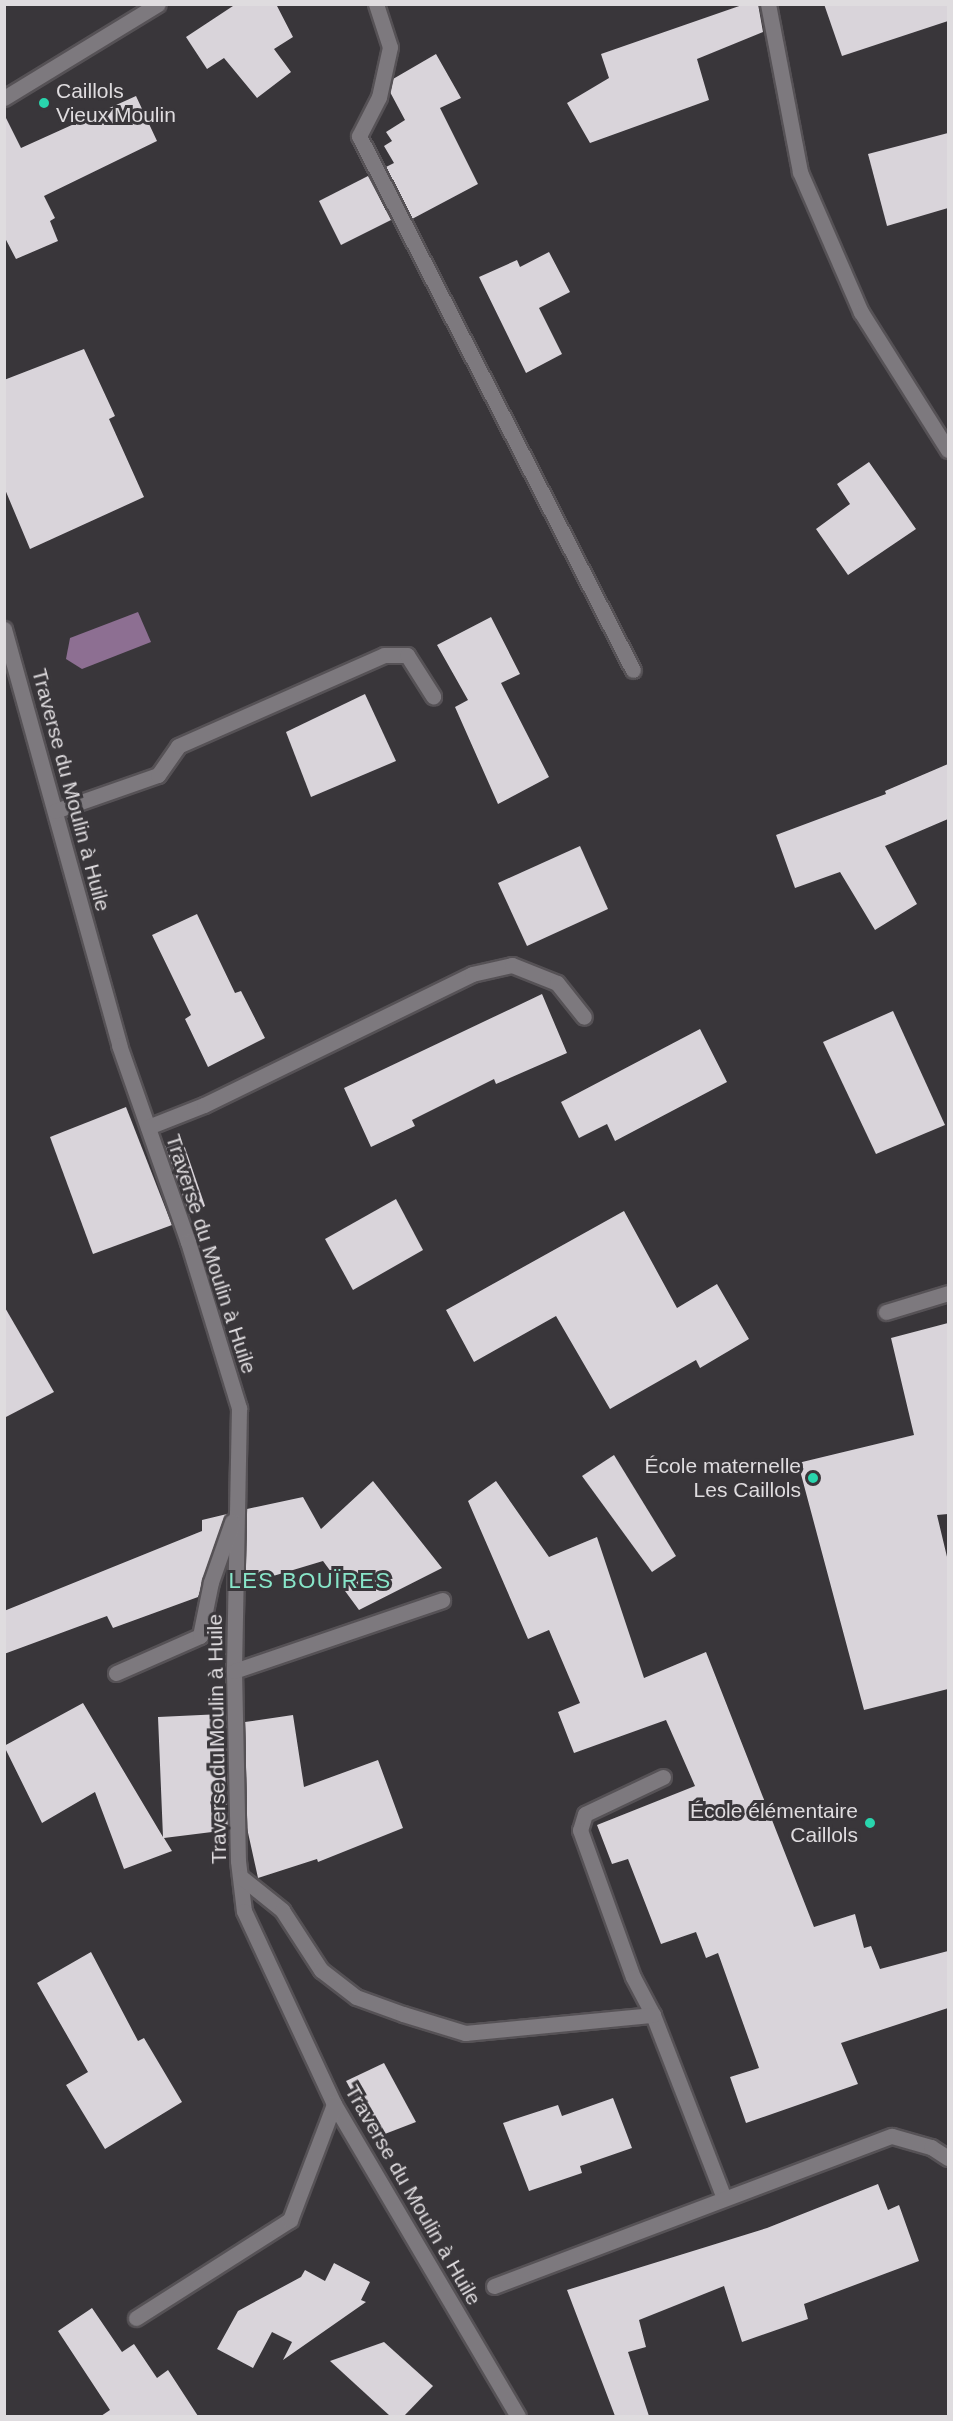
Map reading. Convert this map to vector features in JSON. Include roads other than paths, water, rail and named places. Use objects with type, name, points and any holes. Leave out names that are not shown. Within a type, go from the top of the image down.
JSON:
[{"type":"street","points":[[4,98],[158,4]]},
{"type":"street","points":[[376,4],[390,47],[379,97],[359,136],[633,670]]},
{"type":"street","points":[[768,4],[800,172],[861,312],[948,450]]},
{"type":"street","name":"Traverse du Moulin à Huile","points":[[4,629],[119,1045],[239,1408],[234,1671],[244,1911],[334,2104],[519,2416]]},
{"type":"street","points":[[55,811],[158,775],[178,746],[384,655],[408,655],[433,696]]},
{"type":"street","points":[[148,1127],[204,1105],[472,974],[512,965],[556,983],[584,1017]]},
{"type":"street","points":[[886,1312],[948,1293]]},
{"type":"street","points":[[116,1673],[200,1636],[211,1582],[237,1510]]},
{"type":"street","points":[[234,1671],[442,1600]]},
{"type":"street","points":[[663,1777],[585,1814],[579,1830],[633,1977],[652,2015],[724,2198]]},
{"type":"street","points":[[241,1876],[282,1910],[321,1970],[356,1997],[403,2014],[465,2033],[652,2015]]},
{"type":"street","points":[[136,2318],[290,2220],[334,2104]]},
{"type":"street","points":[[494,2286],[892,2136],[931,2147],[948,2158]]},
{"type":"place","name":"Caillols Vieux Moulin","points":[[44,103]]},
{"type":"place","name":"École maternelle Les Caillols","points":[[813,1478]]},
{"type":"place","name":"École élémentaire Caillols","points":[[870,1823]]},
{"type":"district","name":"LES BOUÏRES","points":[[310,1581]]}]
